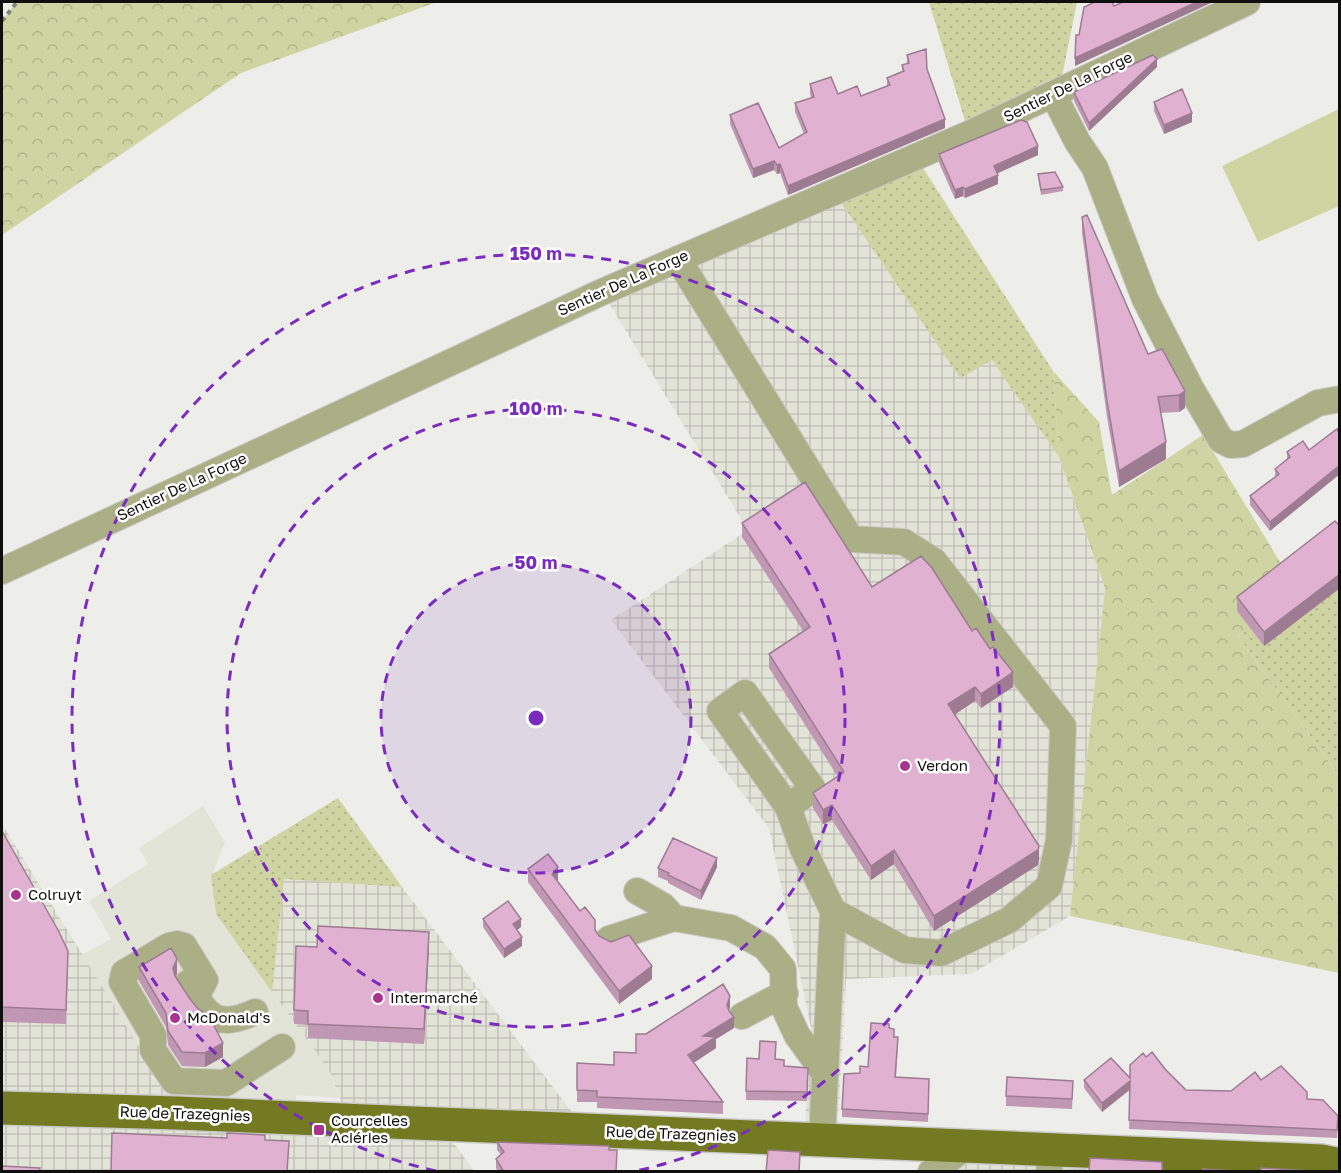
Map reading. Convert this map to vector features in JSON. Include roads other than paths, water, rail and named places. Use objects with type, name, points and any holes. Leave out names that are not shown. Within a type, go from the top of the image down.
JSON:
[{"type":"main road","name":"Rue de Trazegnies","points":[[2,1108],[177,1113],[822,1140],[945,1163],[1322,1161],[1340,1165]]},
{"type":"street","name":"Sentier De La Forge","points":[[2,571],[591,297],[969,134],[1247,2]]},
{"type":"street","points":[[1053,94],[1077,141],[1095,168],[1145,299],[1190,387],[1221,440],[1231,445],[1243,444],[1318,404],[1340,399]]},
{"type":"street","points":[[678,259],[851,539],[904,542],[934,561],[1063,726],[1059,840],[1049,886],[1009,920],[941,952],[905,950],[832,911]]},
{"type":"street","points":[[788,807],[803,849],[832,911],[822,1140]]},
{"type":"street","points":[[637,891],[663,906],[674,918]]},
{"type":"street","points":[[609,939],[674,918],[731,928],[765,947],[783,969],[784,1006],[797,1035],[825,1074]]},
{"type":"street","points":[[255,1012],[238,1020],[228,1021],[215,1018],[196,997],[167,947],[124,973],[122,982],[153,1035],[153,1050],[174,1081],[226,1083],[282,1047]]},
{"type":"street","points":[[742,1016],[785,993]]},
{"type":"place","name":"Verdon","points":[[905,766]]},
{"type":"place","name":"Colruyt","points":[[16,895]]},
{"type":"place","name":"Intermarché","points":[[378,998]]},
{"type":"place","name":"McDonald's","points":[[175,1018]]},
{"type":"place","name":"Courcelles Aciéries","points":[[319,1130]]}]
